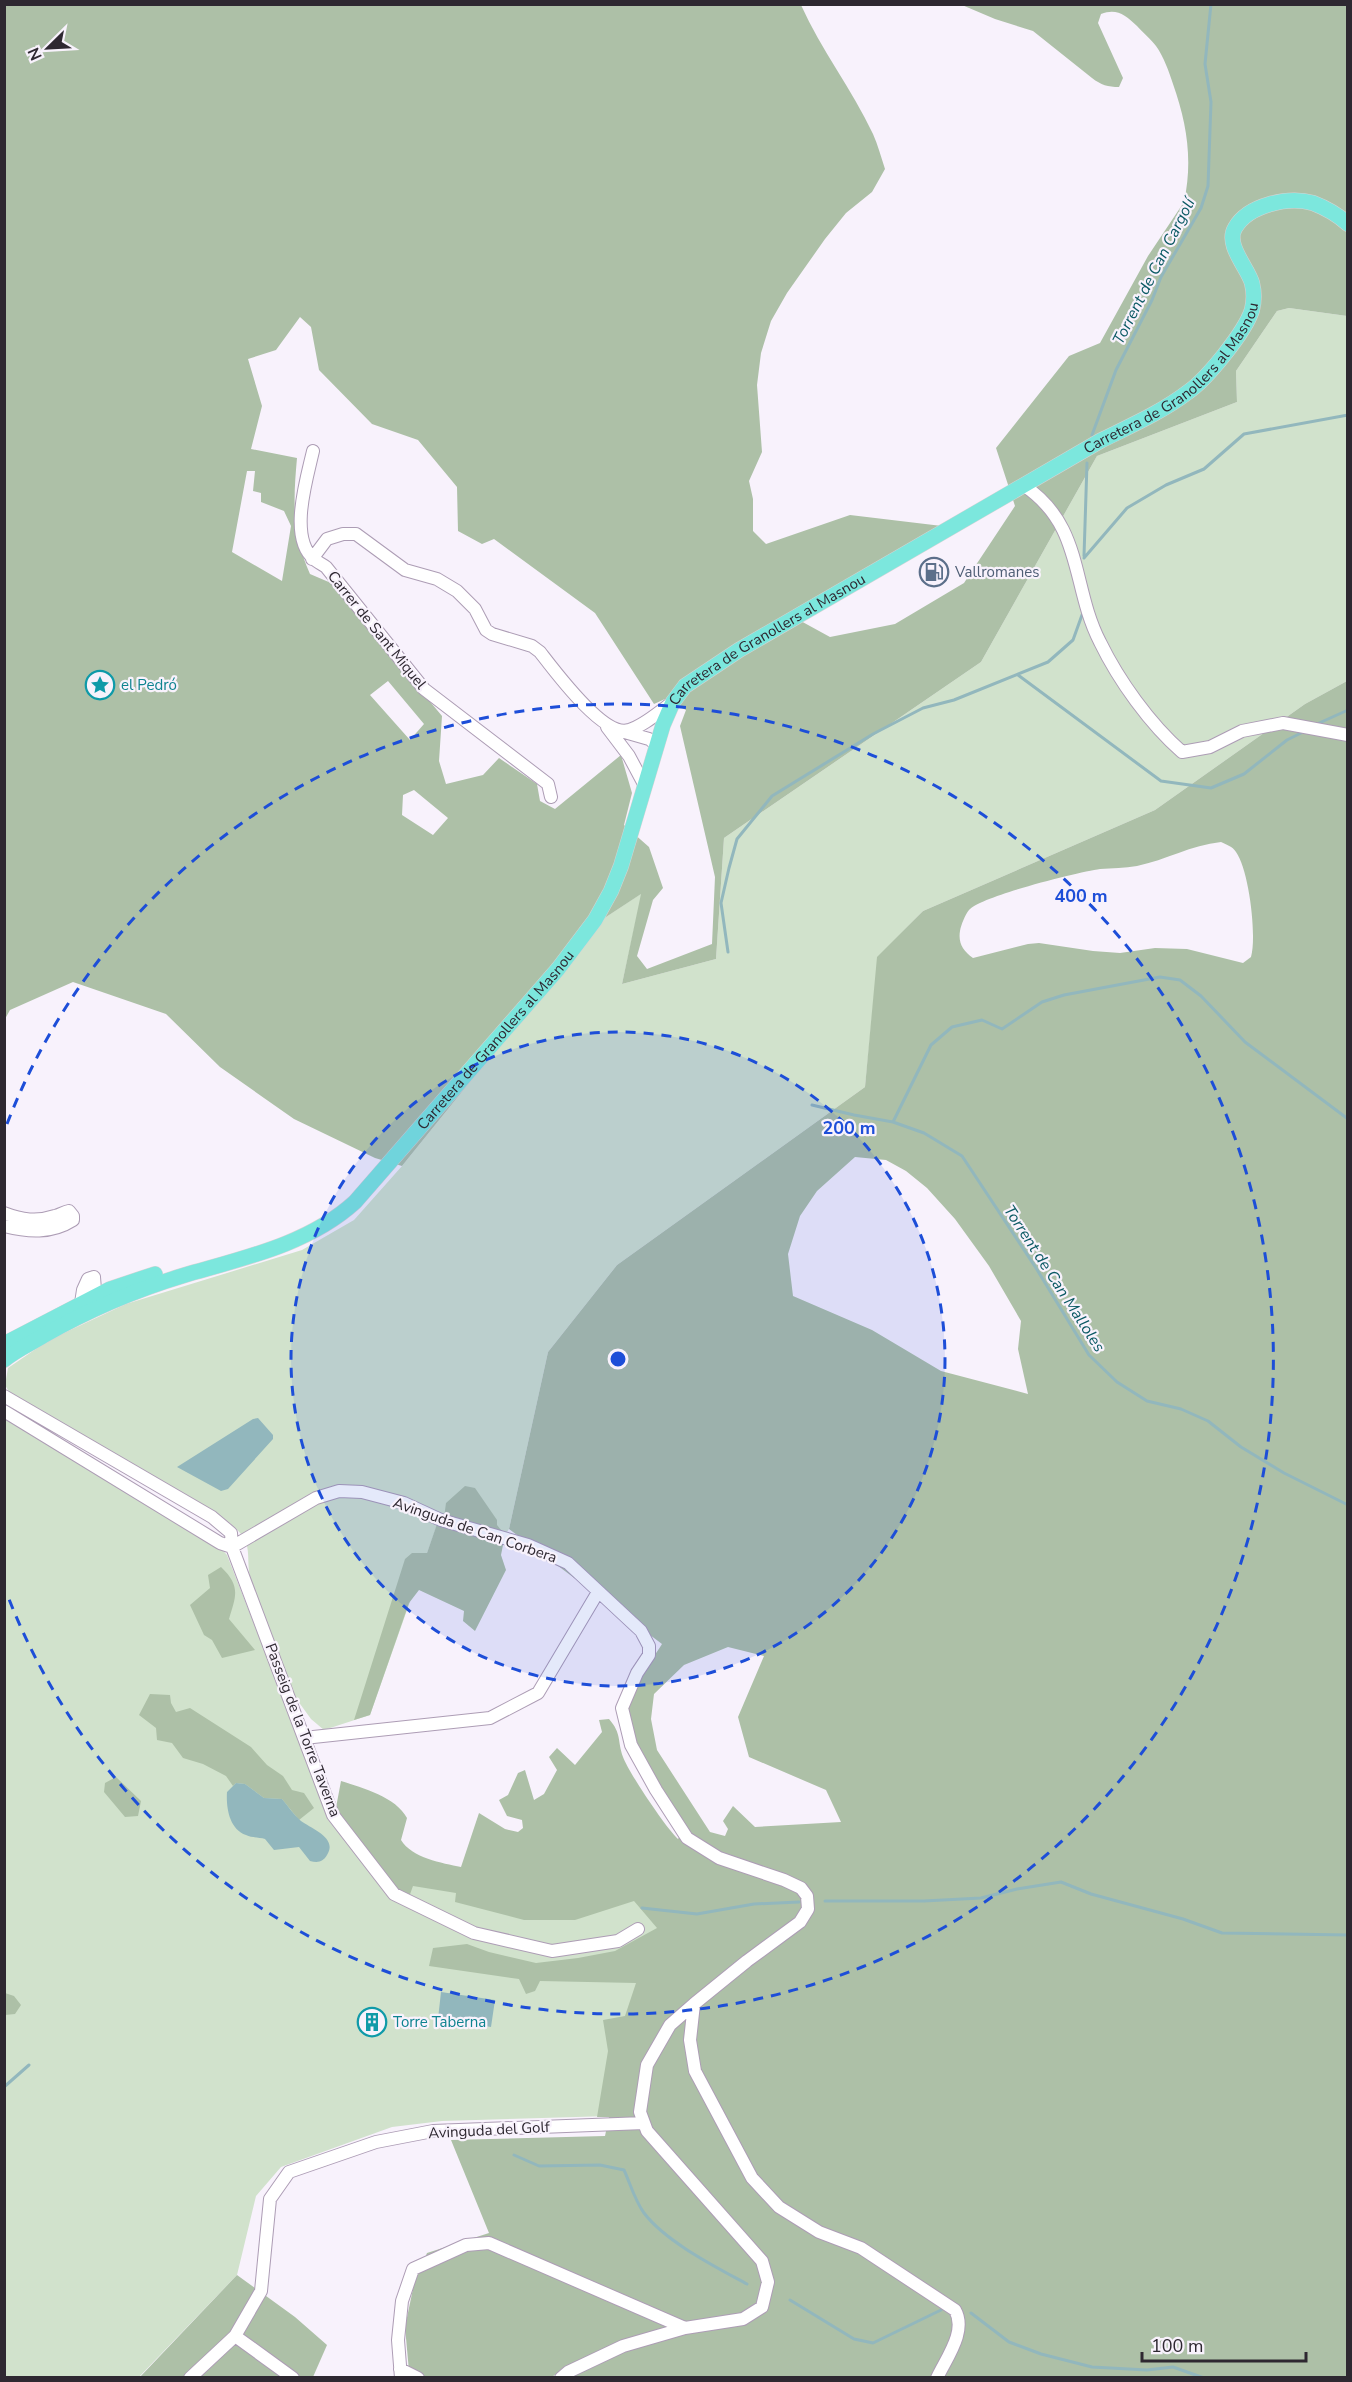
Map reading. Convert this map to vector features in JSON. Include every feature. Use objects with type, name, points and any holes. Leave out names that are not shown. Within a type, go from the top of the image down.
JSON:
[{"type":"main road","name":"Carretera de Granollers al Masnou","points":[[4,1360],[57,1328],[91,1302],[136,1291],[278,1246],[327,1225],[355,1202],[565,961],[596,920],[621,866],[657,745],[673,702],[685,686],[710,668],[1023,485],[1188,393],[1200,382],[1239,334],[1252,309],[1254,290],[1251,279],[1233,240],[1235,228],[1243,219],[1266,206],[1299,201],[1312,203],[1333,212],[1347,224]]},
{"type":"main road","name":"Carretera de Granollers al Masnou","points":[[4,1344],[91,1302],[119,1285],[186,1265],[278,1246]]},
{"type":"street","name":"Carrer de Sant Miquel","points":[[313,451],[300,515],[303,541],[312,558],[326,567],[424,689],[548,784],[551,797]]},
{"type":"street","points":[[1023,485],[1054,513],[1072,548],[1087,609],[1100,642],[1161,734],[1182,752],[1210,747],[1242,731],[1283,723],[1347,735]]},
{"type":"street","points":[[312,558],[327,539],[343,534],[356,534],[405,570],[437,579],[457,591],[475,609],[486,630],[492,634],[532,646],[540,652],[583,704],[601,719],[617,730],[657,745]]},
{"type":"street","points":[[617,730],[628,731],[673,702]]},
{"type":"street","points":[[601,719],[618,739],[645,786]]},
{"type":"street","points":[[632,762],[632,748],[642,738]]},
{"type":"street","points":[[4,1213],[31,1220],[69,1211],[73,1220],[47,1231],[4,1226]]},
{"type":"street","points":[[94,1277],[108,1286],[119,1285]]},
{"type":"street","points":[[91,1302],[94,1277]]},
{"type":"street","points":[[91,1302],[83,1290],[88,1279],[94,1277]]},
{"type":"street","name":"Passeig de la Torre Taverna","points":[[4,1396],[212,1517],[231,1533],[232,1547],[333,1815],[394,1894],[474,1933],[552,1951],[618,1941],[638,1929]]},
{"type":"street","points":[[4,1411],[220,1543],[232,1547]]},
{"type":"street","name":"Avinguda de Can Corbera","points":[[232,1547],[316,1498],[339,1491],[362,1492],[404,1503],[441,1520],[528,1545],[568,1563],[641,1631],[649,1646],[649,1655],[637,1673],[622,1708],[631,1744],[656,1790],[687,1838],[719,1858],[801,1888],[807,1896],[808,1910],[800,1922],[694,2004]]},
{"type":"street","points":[[304,1738],[490,1718],[538,1693],[598,1592]]},
{"type":"street","points":[[561,2378],[568,2372],[623,2346],[685,2328],[743,2319],[762,2307],[768,2282],[762,2261],[647,2131],[639,2112],[646,2065],[670,2025],[694,2004]]},
{"type":"street","points":[[694,2004],[690,2040],[695,2071],[752,2178],[779,2207],[819,2232],[861,2248],[955,2310],[960,2319],[958,2333],[938,2378]]},
{"type":"street","name":"Avinguda del Golf","points":[[190,2378],[235,2336],[261,2290],[270,2199],[290,2172],[376,2142],[433,2131],[644,2123]]},
{"type":"street","points":[[418,2378],[401,2373],[398,2340],[402,2301],[413,2269],[466,2246],[489,2243],[685,2328]]},
{"type":"street","points":[[235,2336],[293,2378]]},
{"type":"green space","points":[[5,5],[801,5],[865,117],[885,169],[872,192],[846,213],[825,239],[787,293],[771,321],[761,353],[757,385],[762,452],[749,481],[753,499],[753,531],[766,544],[850,515],[942,526],[788,614],[830,637],[895,624],[964,583],[1015,506],[996,448],[1069,356],[1100,343],[1148,256],[1184,202],[1188,157],[1185,128],[1178,99],[1159,50],[1133,22],[1116,12],[1101,14],[1098,23],[1123,78],[1119,87],[1111,87],[1095,80],[1033,31],[962,5],[1347,5],[1347,316],[1289,308],[1277,311],[1236,371],[1237,402],[1097,456],[981,662],[724,838],[716,959],[622,984],[641,894],[600,921],[402,1166],[375,1158],[294,1119],[220,1067],[166,1014],[73,982],[10,1010],[5,1019]],"holes":[[[300,317],[311,327],[319,370],[372,424],[418,440],[457,487],[458,531],[482,544],[494,539],[595,613],[654,704],[665,699],[686,710],[680,726],[715,877],[712,944],[647,969],[637,956],[653,900],[663,888],[649,847],[624,825],[632,793],[621,755],[555,809],[540,801],[537,784],[499,758],[483,775],[446,784],[439,761],[442,716],[331,583],[310,574],[300,545],[295,517],[297,458],[251,449],[262,406],[248,359],[276,350]],[[247,471],[255,471],[253,491],[261,493],[261,502],[284,511],[291,526],[282,581],[232,552]],[[388,681],[424,724],[410,740],[370,695]],[[414,790],[448,818],[433,835],[402,815],[403,795]]]},
{"type":"green space","points":[[1289,308],[1347,316],[1347,681],[1305,704],[1155,810],[923,911],[878,957],[865,1087],[617,1265],[548,1352],[509,1529],[505,1535],[437,1525],[370,1715],[324,1730],[311,1719],[295,1697],[251,1583],[246,1543],[236,1529],[227,1521],[11,1395],[5,1385],[8,1368],[49,1340],[126,1304],[302,1250],[354,1220],[402,1166],[600,921],[642,893],[622,984],[716,959],[724,838],[981,662],[1097,456],[1237,402],[1236,371],[1277,311]]},
{"type":"green space","points":[[1347,681],[1347,2377],[571,2378],[565,2366],[551,2378],[423,2378],[409,2371],[405,2327],[414,2284],[427,2253],[489,2233],[451,2140],[605,2136],[609,2117],[597,2117],[608,2051],[603,2020],[625,2016],[636,1983],[540,1981],[535,1991],[526,1994],[519,1979],[429,1966],[433,1948],[467,1944],[489,1952],[536,1963],[615,1951],[657,1928],[634,1901],[575,1920],[524,1920],[455,1902],[456,1893],[413,1886],[409,1897],[394,1892],[335,1813],[341,1781],[378,1794],[395,1804],[407,1818],[401,1840],[412,1851],[428,1859],[461,1867],[479,1813],[505,1829],[518,1832],[523,1828],[522,1820],[507,1816],[499,1800],[508,1795],[518,1773],[525,1770],[534,1800],[544,1794],[557,1770],[549,1757],[557,1748],[575,1765],[602,1732],[599,1720],[609,1719],[618,1733],[621,1751],[627,1765],[657,1812],[678,1839],[686,1827],[650,1769],[629,1721],[628,1709],[633,1692],[662,1644],[509,1529],[548,1352],[617,1265],[865,1087],[877,957],[923,911],[1155,810],[1305,704]],"holes":[[[1221,842],[1231,847],[1241,861],[1251,903],[1253,947],[1251,957],[1243,963],[1187,949],[1155,948],[1120,953],[1039,943],[973,958],[966,953],[961,943],[963,920],[969,910],[992,898],[1031,885],[1100,869],[1137,866],[1199,846]],[[855,1157],[886,1160],[906,1171],[927,1188],[955,1219],[989,1266],[1021,1321],[1018,1349],[1028,1394],[941,1371],[872,1330],[793,1296],[788,1254],[800,1216],[817,1191]],[[728,1647],[764,1656],[738,1717],[749,1757],[826,1790],[841,1822],[755,1827],[733,1806],[723,1821],[728,1829],[725,1836],[710,1832],[657,1750],[651,1719],[654,1694],[684,1665]]]},
{"type":"green space","points":[[5,1417],[218,1545],[227,1555],[281,1693],[334,1804],[387,1876],[632,1890],[669,1929],[610,2116],[442,2121],[392,2127],[281,2167],[256,2196],[237,2275],[139,2377],[5,2378]]},
{"type":"green space","points":[[465,1486],[475,1488],[505,1535],[501,1555],[506,1570],[475,1631],[463,1621],[464,1611],[419,1590],[409,1603],[370,1715],[354,1720],[405,1559],[412,1553],[427,1553],[437,1524],[443,1525],[446,1503]]},
{"type":"green space","points":[[221,1567],[232,1580],[235,1592],[229,1619],[255,1650],[222,1658],[212,1640],[204,1635],[190,1605],[210,1588],[208,1575]]},
{"type":"green space","points":[[150,1694],[170,1695],[176,1712],[190,1708],[251,1747],[267,1765],[283,1776],[292,1790],[304,1793],[314,1808],[299,1820],[282,1799],[264,1798],[245,1784],[236,1783],[233,1786],[226,1776],[203,1764],[183,1758],[172,1743],[157,1740],[156,1728],[139,1715]]},
{"type":"green space","points":[[116,1777],[141,1801],[138,1816],[125,1817],[104,1792],[105,1783]]},
{"type":"green space","points":[[5,1993],[14,1996],[21,2005],[15,2014],[5,2015]]},
{"type":"green space","points":[[237,2275],[295,2317],[327,2345],[313,2377],[139,2378]]},
{"type":"water","points":[[258,1418],[273,1435],[273,1439],[228,1489],[221,1491],[177,1467],[253,1419]]},
{"type":"water","points":[[236,1783],[245,1784],[264,1798],[282,1799],[301,1821],[327,1839],[329,1849],[324,1859],[310,1861],[299,1847],[274,1850],[265,1839],[240,1832],[232,1823],[227,1804],[227,1792]]},
{"type":"water","points":[[441,1992],[495,2000],[491,2027],[438,2019]]},
{"type":"waterway","name":"Torrent de Can Cargolí","points":[[1092,435],[1116,370],[1152,300],[1161,277],[1201,208],[1208,186],[1211,102],[1205,64],[1211,4]]},
{"type":"waterway","points":[[1084,558],[1127,508],[1166,485],[1204,469],[1244,434],[1348,415]]},
{"type":"waterway","points":[[1084,556],[1087,463]]},
{"type":"waterway","points":[[728,952],[721,903],[737,839],[772,796],[873,734],[923,708],[954,700],[1048,662],[1073,640],[1082,615]]},
{"type":"waterway","points":[[1018,675],[1161,781],[1211,788],[1244,774],[1287,740],[1303,732]]},
{"type":"waterway","points":[[1317,724],[1348,710]]},
{"type":"waterway","points":[[893,1122],[931,1045],[952,1027],[982,1020],[1002,1029],[1042,1002],[1064,995],[1160,977],[1180,980],[1201,996],[1245,1042],[1348,1119]]},
{"type":"waterway","name":"Torrent de Can Malloles","points":[[812,1105],[893,1122],[924,1133],[962,1156],[1036,1268],[1089,1355],[1117,1382],[1147,1401],[1181,1409],[1208,1421],[1241,1447],[1284,1473],[1348,1505]]},
{"type":"waterway","points":[[825,1901],[924,1901],[981,1898],[1061,1882],[1091,1894],[1183,1919],[1222,1933],[1348,1935]]},
{"type":"waterway","points":[[642,1908],[697,1914],[754,1904],[799,1902]]},
{"type":"waterway","points":[[4,2087],[29,2065]]},
{"type":"waterway","points":[[514,2155],[539,2166],[600,2165],[624,2170],[638,2203],[653,2224],[692,2253],[747,2284]]},
{"type":"waterway","points":[[790,2300],[854,2339],[873,2343],[941,2310]]},
{"type":"waterway","points":[[971,2313],[1009,2342],[1041,2354],[1092,2367],[1147,2370],[1173,2367],[1204,2378]]},
{"type":"place","name":"Vallromanes","points":[[934,572]]},
{"type":"place","name":"el Pedró","points":[[100,685]]},
{"type":"place","name":"Torre Taberna","points":[[372,2022]]}]
